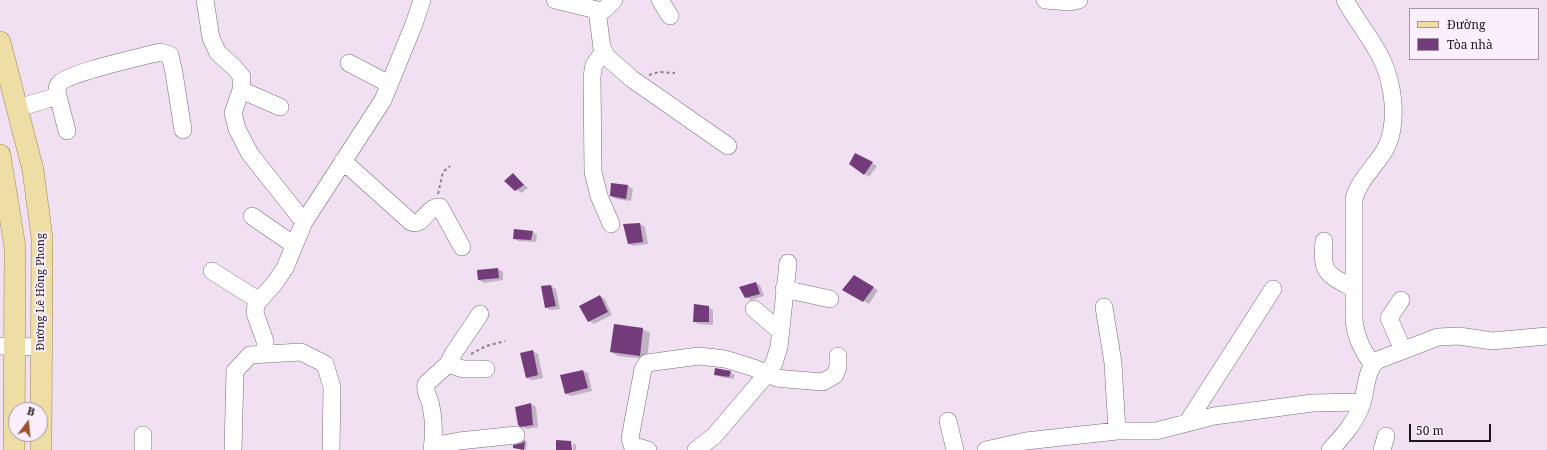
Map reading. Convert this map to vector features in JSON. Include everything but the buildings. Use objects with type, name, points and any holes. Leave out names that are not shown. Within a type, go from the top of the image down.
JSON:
[{"type":"main road","name":"Đường Lê Hồng Phong","points":[[0,42],[3,63],[18,108],[33,170],[42,238],[41,450]]},
{"type":"main road","points":[[0,155],[15,247],[7,346],[14,450]]},
{"type":"street","points":[[205,0],[211,38],[218,53],[234,67],[242,77],[242,90],[233,113],[237,129],[250,154],[304,222]]},
{"type":"street","points":[[265,354],[265,340],[254,308],[258,300],[274,284],[285,268],[304,222],[383,100],[414,24],[422,0]]},
{"type":"street","points":[[555,0],[578,3],[597,10],[604,10],[614,0]]},
{"type":"street","points":[[660,0],[670,16]]},
{"type":"street","points":[[1045,0],[1070,2],[1079,0]]},
{"type":"street","points":[[1345,0],[1377,49],[1386,67],[1392,86],[1394,112],[1392,130],[1387,146],[1379,160],[1359,185],[1354,199],[1354,320],[1356,336],[1361,349],[1372,364]]},
{"type":"street","points":[[597,10],[603,52],[632,79],[728,146]]},
{"type":"street","points":[[67,131],[56,89],[59,83],[76,75],[160,52],[170,55],[183,130]]},
{"type":"street","points":[[603,52],[594,65],[592,76],[593,172],[599,196],[612,224]]},
{"type":"street","points":[[349,63],[389,84]]},
{"type":"street","points":[[242,90],[280,107]]},
{"type":"street","points":[[18,108],[58,96]]},
{"type":"street","points":[[343,161],[414,224],[419,222],[436,207],[440,207],[462,247]]},
{"type":"street","points":[[252,216],[294,245]]},
{"type":"street","points":[[1324,241],[1322,261],[1325,268],[1332,277],[1354,289]]},
{"type":"street","points":[[696,450],[714,436],[767,374],[774,362],[779,347],[784,289],[788,263]]},
{"type":"street","points":[[212,270],[258,300]]},
{"type":"street","points":[[784,289],[830,299]]},
{"type":"street","points":[[1187,422],[1273,289]]},
{"type":"street","points":[[1401,300],[1389,318],[1403,350]]},
{"type":"street","points":[[1104,307],[1113,363],[1117,431]]},
{"type":"street","points":[[754,309],[780,331]]},
{"type":"street","points":[[453,366],[453,354],[480,314]]},
{"type":"street","points":[[1330,450],[1354,421],[1363,400],[1372,364],[1378,360],[1403,350],[1448,336],[1492,341],[1547,336]]},
{"type":"street","points":[[7,346],[42,347]]},
{"type":"street","points":[[233,450],[235,371],[250,355],[300,352],[325,364],[332,387],[331,450]]},
{"type":"street","points":[[648,450],[632,445],[630,438],[643,369],[647,362],[699,356],[725,359],[786,379],[823,382],[835,375],[838,367],[838,356]]},
{"type":"street","points":[[486,369],[463,369],[453,366],[430,381],[425,388],[431,405],[434,438],[432,448],[459,441],[516,435]]},
{"type":"street","points":[[986,450],[1026,440],[1117,431],[1156,431],[1187,422],[1222,415],[1313,403],[1360,402],[1363,400]]},
{"type":"street","points":[[948,421],[955,450]]},
{"type":"path","points":[[632,79],[659,72],[675,73]]},
{"type":"path","points":[[436,207],[443,172],[450,166]]},
{"type":"path","points":[[453,366],[478,349],[504,341]]}]
